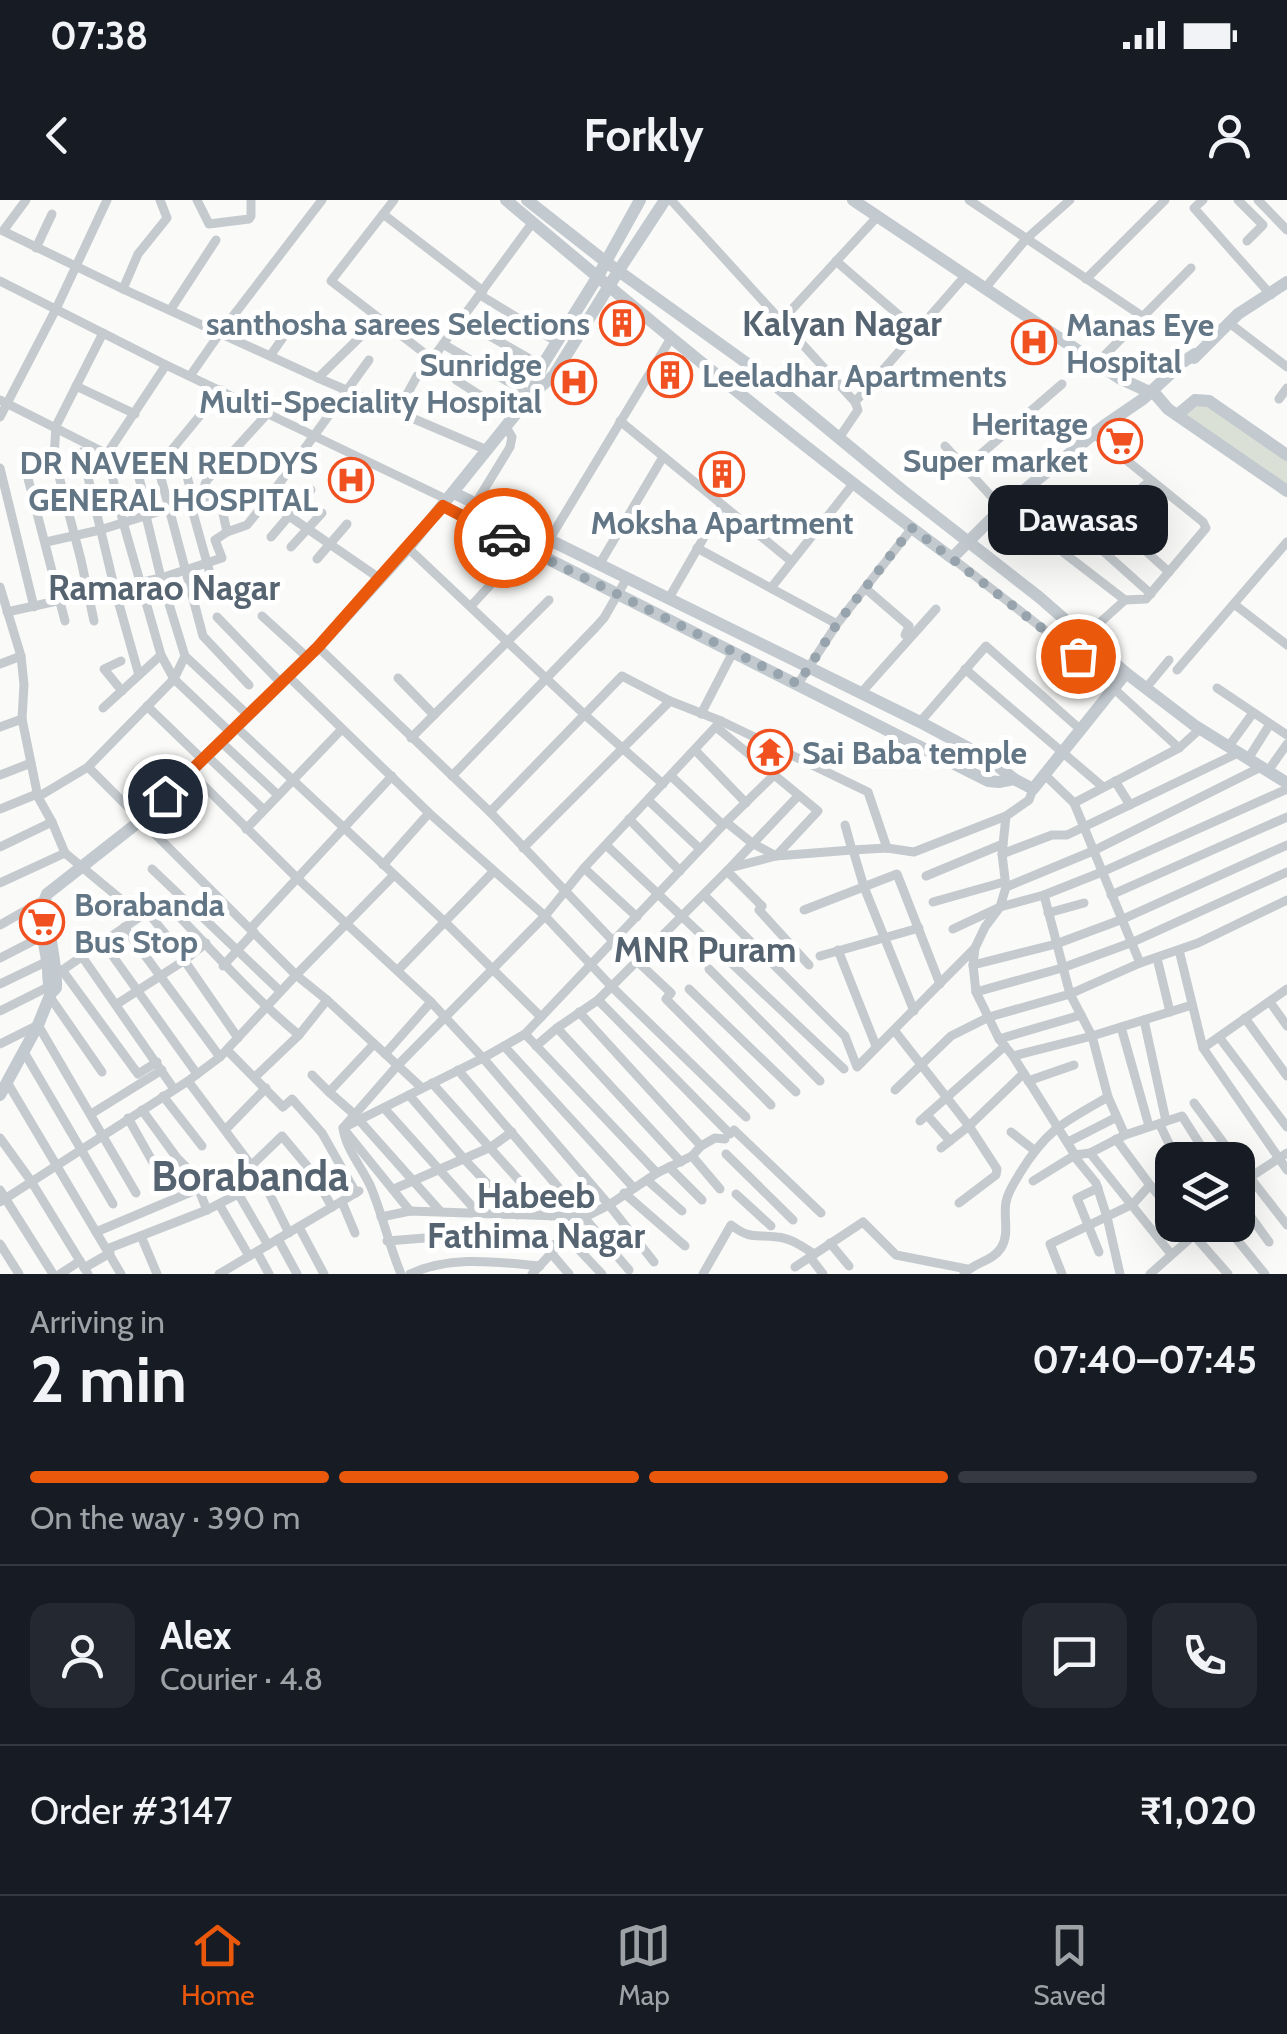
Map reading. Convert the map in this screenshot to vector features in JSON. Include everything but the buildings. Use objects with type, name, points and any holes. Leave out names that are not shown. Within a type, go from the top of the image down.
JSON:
[{"type":"main road","points":[[527,200],[759,372],[1146,688],[1200,729],[1286,781]]},
{"type":"main road","points":[[55,966],[41,937],[47,894],[140,820],[205,758],[308,658],[408,548],[531,395],[554,375],[612,266],[640,200]]},
{"type":"main road","points":[[612,266],[668,200]]},
{"type":"main road","points":[[853,200],[870,207],[1287,491]]},
{"type":"main road","points":[[512,202],[672,338],[952,558],[1002,508],[1094,434],[1124,421],[1188,366],[1228,322],[1287,282]]},
{"type":"main road","points":[[531,395],[557,342],[604,280]]},
{"type":"main road","points":[[1172,412],[1194,400],[1209,401],[1287,455]]},
{"type":"main road","points":[[448,500],[477,504],[669,598],[920,722],[990,759],[1033,789],[1126,672]]},
{"type":"main road","points":[[448,500],[466,518],[988,781],[1014,779]]},
{"type":"main road","points":[[2,1084],[24,1052],[50,992],[55,966],[49,909],[55,887]]},
{"type":"street","points":[[26,200],[3,231],[318,378],[487,450]]},
{"type":"street","points":[[0,417],[4,402],[56,309],[107,200]]},
{"type":"street","points":[[122,289],[138,254],[168,218],[160,200]]},
{"type":"street","points":[[197,200],[209,224],[249,219],[251,200]]},
{"type":"street","points":[[190,376],[322,200]]},
{"type":"street","points":[[394,200],[331,280],[428,356],[435,355],[533,222]]},
{"type":"street","points":[[668,200],[855,402],[858,410],[839,438]]},
{"type":"street","points":[[986,287],[1026,239],[1070,200]]},
{"type":"street","points":[[1086,279],[1164,200]]},
{"type":"street","points":[[1202,200],[1194,208],[1271,294]]},
{"type":"street","points":[[1238,200],[1263,225],[1247,242]]},
{"type":"street","points":[[1258,200],[1287,230]]},
{"type":"street","points":[[976,202],[1142,316]]},
{"type":"street","points":[[782,320],[836,261],[870,207]]},
{"type":"street","points":[[36,248],[52,214]]},
{"type":"street","points":[[383,214],[482,293],[557,342]]},
{"type":"street","points":[[172,309],[216,240]]},
{"type":"street","points":[[836,261],[916,330]]},
{"type":"street","points":[[1097,364],[1191,268]]},
{"type":"street","points":[[855,402],[966,275]]},
{"type":"street","points":[[1,285],[448,500]]},
{"type":"street","points":[[462,320],[542,366]]},
{"type":"street","points":[[270,356],[294,322]]},
{"type":"street","points":[[1228,322],[1286,364]]},
{"type":"street","points":[[94,621],[54,456],[56,426],[103,333]]},
{"type":"street","points":[[318,378],[358,338]]},
{"type":"street","points":[[549,540],[672,338]]},
{"type":"street","points":[[443,344],[531,395]]},
{"type":"street","points":[[5,618],[34,607],[161,578],[222,558],[215,540],[247,524],[368,360]]},
{"type":"street","points":[[166,365],[108,454],[122,522],[161,655],[174,679],[229,734],[278,794]]},
{"type":"street","points":[[398,413],[417,376]]},
{"type":"street","points":[[456,380],[510,422],[512,437],[510,448],[466,518]]},
{"type":"street","points":[[966,467],[1062,384]]},
{"type":"street","points":[[76,386],[135,414]]},
{"type":"street","points":[[1279,399],[1287,388]]},
{"type":"street","points":[[170,452],[222,390]]},
{"type":"street","points":[[4,402],[108,454]]},
{"type":"street","points":[[205,497],[207,480],[268,414]]},
{"type":"street","points":[[620,421],[790,561]]},
{"type":"street","points":[[1085,636],[1125,600],[1146,599],[1206,528],[1094,434]]},
{"type":"street","points":[[945,446],[1002,508]]},
{"type":"street","points":[[82,452],[139,676]]},
{"type":"street","points":[[599,565],[663,456]]},
{"type":"street","points":[[182,459],[214,588]]},
{"type":"street","points":[[24,463],[65,621]]},
{"type":"street","points":[[158,467],[203,636],[249,685]]},
{"type":"street","points":[[0,468],[34,607]]},
{"type":"street","points":[[139,478],[161,578],[186,656],[248,716]]},
{"type":"street","points":[[1125,600],[1064,553],[1151,480]]},
{"type":"street","points":[[771,588],[853,484]]},
{"type":"street","points":[[271,537],[311,490]]},
{"type":"street","points":[[46,542],[220,495],[227,532]]},
{"type":"street","points":[[268,499],[379,578]]},
{"type":"street","points":[[669,598],[722,506]]},
{"type":"street","points":[[291,547],[322,513]]},
{"type":"street","points":[[1108,518],[1169,572]]},
{"type":"street","points":[[317,559],[347,524]]},
{"type":"street","points":[[798,684],[837,624],[912,528]]},
{"type":"street","points":[[1086,535],[1151,594]]},
{"type":"street","points":[[1177,670],[1286,545]]},
{"type":"street","points":[[408,548],[622,748],[752,843],[776,856]]},
{"type":"street","points":[[471,606],[524,548]]},
{"type":"street","points":[[697,548],[837,624]]},
{"type":"street","points":[[952,558],[1078,656],[1179,748]]},
{"type":"street","points":[[452,776],[595,628],[626,578]]},
{"type":"street","points":[[0,586],[5,618],[21,656],[22,719],[38,796],[65,853],[145,915],[185,960],[238,1038]]},
{"type":"street","points":[[865,588],[909,626],[905,635]]},
{"type":"street","points":[[412,738],[549,600]]},
{"type":"street","points":[[1234,604],[1287,645]]},
{"type":"street","points":[[861,693],[936,609]]},
{"type":"street","points":[[262,616],[308,658]]},
{"type":"street","points":[[218,617],[545,916],[746,1117]]},
{"type":"street","points":[[920,722],[986,646],[1080,730]]},
{"type":"street","points":[[318,647],[490,812],[614,941]]},
{"type":"street","points":[[701,714],[733,652]]},
{"type":"street","points":[[103,708],[161,655]]},
{"type":"street","points":[[0,664],[21,656]]},
{"type":"street","points":[[0,809],[38,796],[88,768],[174,679],[186,656]]},
{"type":"street","points":[[121,660],[104,670],[122,691]]},
{"type":"street","points":[[1146,688],[1169,660]]},
{"type":"street","points":[[966,670],[1103,786]]},
{"type":"street","points":[[490,812],[622,676],[670,702],[868,792],[887,848]]},
{"type":"street","points":[[398,678],[434,715]]},
{"type":"street","points":[[1217,688],[1287,735]]},
{"type":"street","points":[[523,848],[670,702]]},
{"type":"street","points":[[148,706],[264,810]]},
{"type":"street","points":[[1238,753],[1253,713]]},
{"type":"street","points":[[0,728],[22,719]]},
{"type":"street","points":[[343,1128],[444,1016],[545,916],[565,889],[718,724]]},
{"type":"street","points":[[718,724],[818,811],[776,856]]},
{"type":"street","points":[[926,876],[1002,849],[1066,835],[1238,753],[1270,724]]},
{"type":"street","points":[[1074,803],[1179,748],[1200,729]]},
{"type":"street","points":[[246,829],[342,730]]},
{"type":"street","points":[[229,734],[292,780],[541,1017]]},
{"type":"street","points":[[933,902],[1005,884],[1093,852],[1265,769],[1287,744]]},
{"type":"street","points":[[696,750],[746,803]]},
{"type":"street","points":[[0,774],[31,763]]},
{"type":"street","points":[[88,768],[296,975],[422,1088]]},
{"type":"street","points":[[190,772],[431,1002],[483,1058],[654,1262]]},
{"type":"street","points":[[356,1117],[384,1108],[525,1034],[774,774]]},
{"type":"street","points":[[1044,774],[1074,803],[1140,963]]},
{"type":"street","points":[[224,966],[297,878],[392,776]]},
{"type":"street","points":[[1115,780],[1130,805]]},
{"type":"street","points":[[953,929],[1000,906],[1044,895],[1102,872],[1286,781]]},
{"type":"street","points":[[729,869],[776,856],[887,848],[914,852],[1006,816],[1030,800],[1033,789]]},
{"type":"street","points":[[536,1046],[598,1000],[638,962],[798,796]]},
{"type":"street","points":[[648,800],[700,849]]},
{"type":"street","points":[[383,864],[429,813]]},
{"type":"street","points":[[704,895],[844,1036],[857,1067],[975,948],[1000,906],[1005,884],[1002,849],[1006,816]]},
{"type":"street","points":[[1111,895],[1287,818]]},
{"type":"street","points":[[629,820],[680,871]]},
{"type":"street","points":[[0,847],[52,822]]},
{"type":"street","points":[[845,826],[864,887],[914,1011]]},
{"type":"street","points":[[606,845],[844,1070]]},
{"type":"street","points":[[973,965],[1056,944],[1123,919],[1287,845]]},
{"type":"street","points":[[0,883],[65,853]]},
{"type":"street","points":[[584,868],[637,917]]},
{"type":"street","points":[[152,869],[280,992]]},
{"type":"street","points":[[729,869],[762,906],[759,910],[809,965]]},
{"type":"street","points":[[398,970],[493,872]]},
{"type":"street","points":[[976,992],[1062,968],[1133,942],[1287,872]]},
{"type":"street","points":[[804,910],[897,874],[940,984]]},
{"type":"street","points":[[263,1181],[207,1210],[108,1251],[84,1268],[57,1274],[2,1197],[192,1078],[223,1054],[394,875]]},
{"type":"street","points":[[1044,895],[1070,994],[1092,1036],[1120,1137],[1155,1192]]},
{"type":"street","points":[[0,925],[44,900]]},
{"type":"street","points":[[895,1090],[951,1036],[988,1017],[1070,994],[1287,900]]},
{"type":"street","points":[[0,984],[82,956],[164,901],[266,1008],[299,1035]]},
{"type":"street","points":[[1048,913],[1084,903]]},
{"type":"street","points":[[124,927],[159,977],[223,1054],[255,1077],[283,1106],[292,1098],[322,1133],[356,1193]]},
{"type":"street","points":[[820,956],[919,928]]},
{"type":"street","points":[[0,958],[41,937]]},
{"type":"street","points":[[102,941],[138,990],[225,1130],[263,1181],[288,1233]]},
{"type":"street","points":[[117,1004],[206,943]]},
{"type":"street","points":[[975,948],[976,992],[1002,1042],[1098,1188],[1120,1274]]},
{"type":"street","points":[[838,950],[876,1046]]},
{"type":"street","points":[[1179,950],[1203,1048],[1283,1156],[1287,1170]]},
{"type":"street","points":[[82,956],[174,1088]]},
{"type":"street","points":[[1158,958],[1170,1012]]},
{"type":"street","points":[[638,962],[671,994],[666,999],[770,1105]]},
{"type":"street","points":[[55,966],[138,1074],[159,1066]]},
{"type":"street","points":[[709,970],[820,1082]]},
{"type":"street","points":[[689,989],[796,1092]]},
{"type":"street","points":[[1203,1048],[1287,990]]},
{"type":"street","points":[[0,1012],[50,992],[102,1072]]},
{"type":"street","points":[[255,1077],[299,1035],[327,1000]]},
{"type":"street","points":[[598,1000],[730,1134],[821,1213]]},
{"type":"street","points":[[384,1054],[431,1002]]},
{"type":"street","points":[[1270,1002],[1287,1026]]},
{"type":"street","points":[[1013,1056],[1192,1005]]},
{"type":"street","points":[[579,1012],[701,1146]]},
{"type":"street","points":[[1074,1066],[1026,1077],[945,1145],[924,1118],[1002,1042],[1081,1015]]},
{"type":"street","points":[[1245,1018],[1287,1076]]},
{"type":"street","points":[[1144,1020],[1163,1123],[1170,1142]]},
{"type":"street","points":[[0,1044],[38,1024],[136,1192]]},
{"type":"street","points":[[1121,1027],[1148,1126]]},
{"type":"street","points":[[557,1028],[681,1162]]},
{"type":"street","points":[[894,1030],[998,1172],[959,1203]]},
{"type":"street","points":[[525,1034],[657,1173]]},
{"type":"street","points":[[1219,1036],[1287,1126]]},
{"type":"street","points":[[329,1092],[374,1044]]},
{"type":"street","points":[[504,1046],[629,1190],[685,1246]]},
{"type":"street","points":[[24,1052],[113,1204]]},
{"type":"street","points":[[91,1114],[159,1066]]},
{"type":"street","points":[[458,1070],[629,1270]]},
{"type":"street","points":[[312,1075],[356,1117],[441,1212]]},
{"type":"street","points":[[432,1083],[552,1216]]},
{"type":"street","points":[[2,1084],[57,1164],[121,1274]]},
{"type":"street","points":[[225,1130],[266,1088]]},
{"type":"street","points":[[408,1094],[517,1214]]},
{"type":"street","points":[[163,1096],[202,1146]]},
{"type":"street","points":[[795,1267],[863,1222],[896,1255],[965,1272],[984,1263],[1003,1246],[1010,1190],[1034,1150],[1056,1127],[1108,1097]]},
{"type":"street","points":[[1194,1102],[1223,1142]]},
{"type":"street","points":[[384,1108],[479,1214]]},
{"type":"street","points":[[142,1110],[176,1158],[192,1173],[207,1210]]},
{"type":"street","points":[[1033,1182],[1075,1156],[1182,1116],[1199,1142]]},
{"type":"street","points":[[128,1118],[164,1182]]},
{"type":"street","points":[[1068,1142],[1115,1118]]},
{"type":"street","points":[[343,1128],[370,1185],[401,1274]]},
{"type":"street","points":[[343,1128],[410,1211]]},
{"type":"street","points":[[394,1189],[465,1160],[512,1132]]},
{"type":"street","points":[[1011,1132],[1034,1150]]},
{"type":"street","points":[[410,1274],[456,1261],[535,1272],[585,1216],[692,1156],[715,1138],[730,1134]]},
{"type":"street","points":[[252,1166],[282,1136],[356,1233]]},
{"type":"street","points":[[0,1138],[84,1268]]},
{"type":"street","points":[[1090,1153],[1171,1254]]},
{"type":"street","points":[[726,1154],[794,1220]]},
{"type":"street","points":[[692,1156],[720,1188]]},
{"type":"street","points":[[1255,1173],[1283,1156]]},
{"type":"street","points":[[669,1167],[702,1200]]},
{"type":"street","points":[[647,1180],[682,1212]]},
{"type":"street","points":[[219,1274],[370,1185]]},
{"type":"street","points":[[1255,1185],[1287,1226]]},
{"type":"street","points":[[1062,1274],[1050,1244],[1132,1204],[1150,1186]]},
{"type":"street","points":[[1098,1188],[1078,1198],[1098,1252]]},
{"type":"street","points":[[96,1232],[198,1189]]},
{"type":"street","points":[[736,1194],[771,1226]]},
{"type":"street","points":[[239,1195],[268,1245]]},
{"type":"street","points":[[220,1204],[269,1274]]},
{"type":"street","points":[[381,1217],[410,1211],[585,1216]]},
{"type":"street","points":[[1255,1223],[1268,1242]]},
{"type":"street","points":[[708,1272],[731,1225],[754,1238],[778,1237],[797,1243],[812,1256],[823,1274]]},
{"type":"street","points":[[299,1227],[324,1274]]},
{"type":"street","points":[[141,1236],[157,1274]]},
{"type":"street","points":[[566,1236],[602,1274]]},
{"type":"street","points":[[387,1241],[425,1238],[554,1249]]},
{"type":"street","points":[[278,1239],[297,1274]]},
{"type":"street","points":[[1150,1274],[1179,1242]]},
{"type":"street","points":[[1200,1242],[1228,1274]]},
{"type":"street","points":[[1239,1242],[1265,1274]]},
{"type":"street","points":[[830,1243],[849,1266]]},
{"type":"street","points":[[0,1244],[19,1274]]},
{"type":"street","points":[[554,1249],[569,1274]]},
{"type":"street","points":[[236,1264],[242,1274]]},
{"type":"shaded area","points":[[1209,401],[1287,455],[1287,491],[1177,415]]},
{"type":"way so far","points":[[504,538],[798,684],[837,624],[912,528],[1078,656]]},
{"type":"place","name":"santhosha sarees Selections","points":[[622,323]]},
{"type":"place","name":"Manas Eye Hospital","points":[[1034,342]]},
{"type":"place","name":"Leeladhar Apartments","points":[[670,375]]},
{"type":"place","name":"Sunridge Multi-Speciality Hospital","points":[[574,382]]},
{"type":"place","name":"Heritage Super market","points":[[1120,441]]},
{"type":"place","name":"Moksha Apartment","points":[[722,474]]},
{"type":"place","name":"DR NAVEEN REDDYS GENERAL HOSPITAL","points":[[351,480]]},
{"type":"place","name":"Dawasas","points":[[1078,656]]},
{"type":"place","name":"Sai Baba temple","points":[[770,752]]},
{"type":"place","name":"Borabanda Bus Stop","points":[[42,922]]},
{"type":"district","name":"Kalyan Nagar","points":[[842,323]]},
{"type":"district","name":"Ramarao Nagar","points":[[164,587]]},
{"type":"district","name":"MNR Puram","points":[[705,949]]},
{"type":"district","name":"Borabanda","points":[[250,1176]]},
{"type":"district","name":"Habeeb Fathima Nagar","points":[[536,1215]]},
{"type":"route","points":[[165,796],[318,647],[443,506],[504,538]]}]
